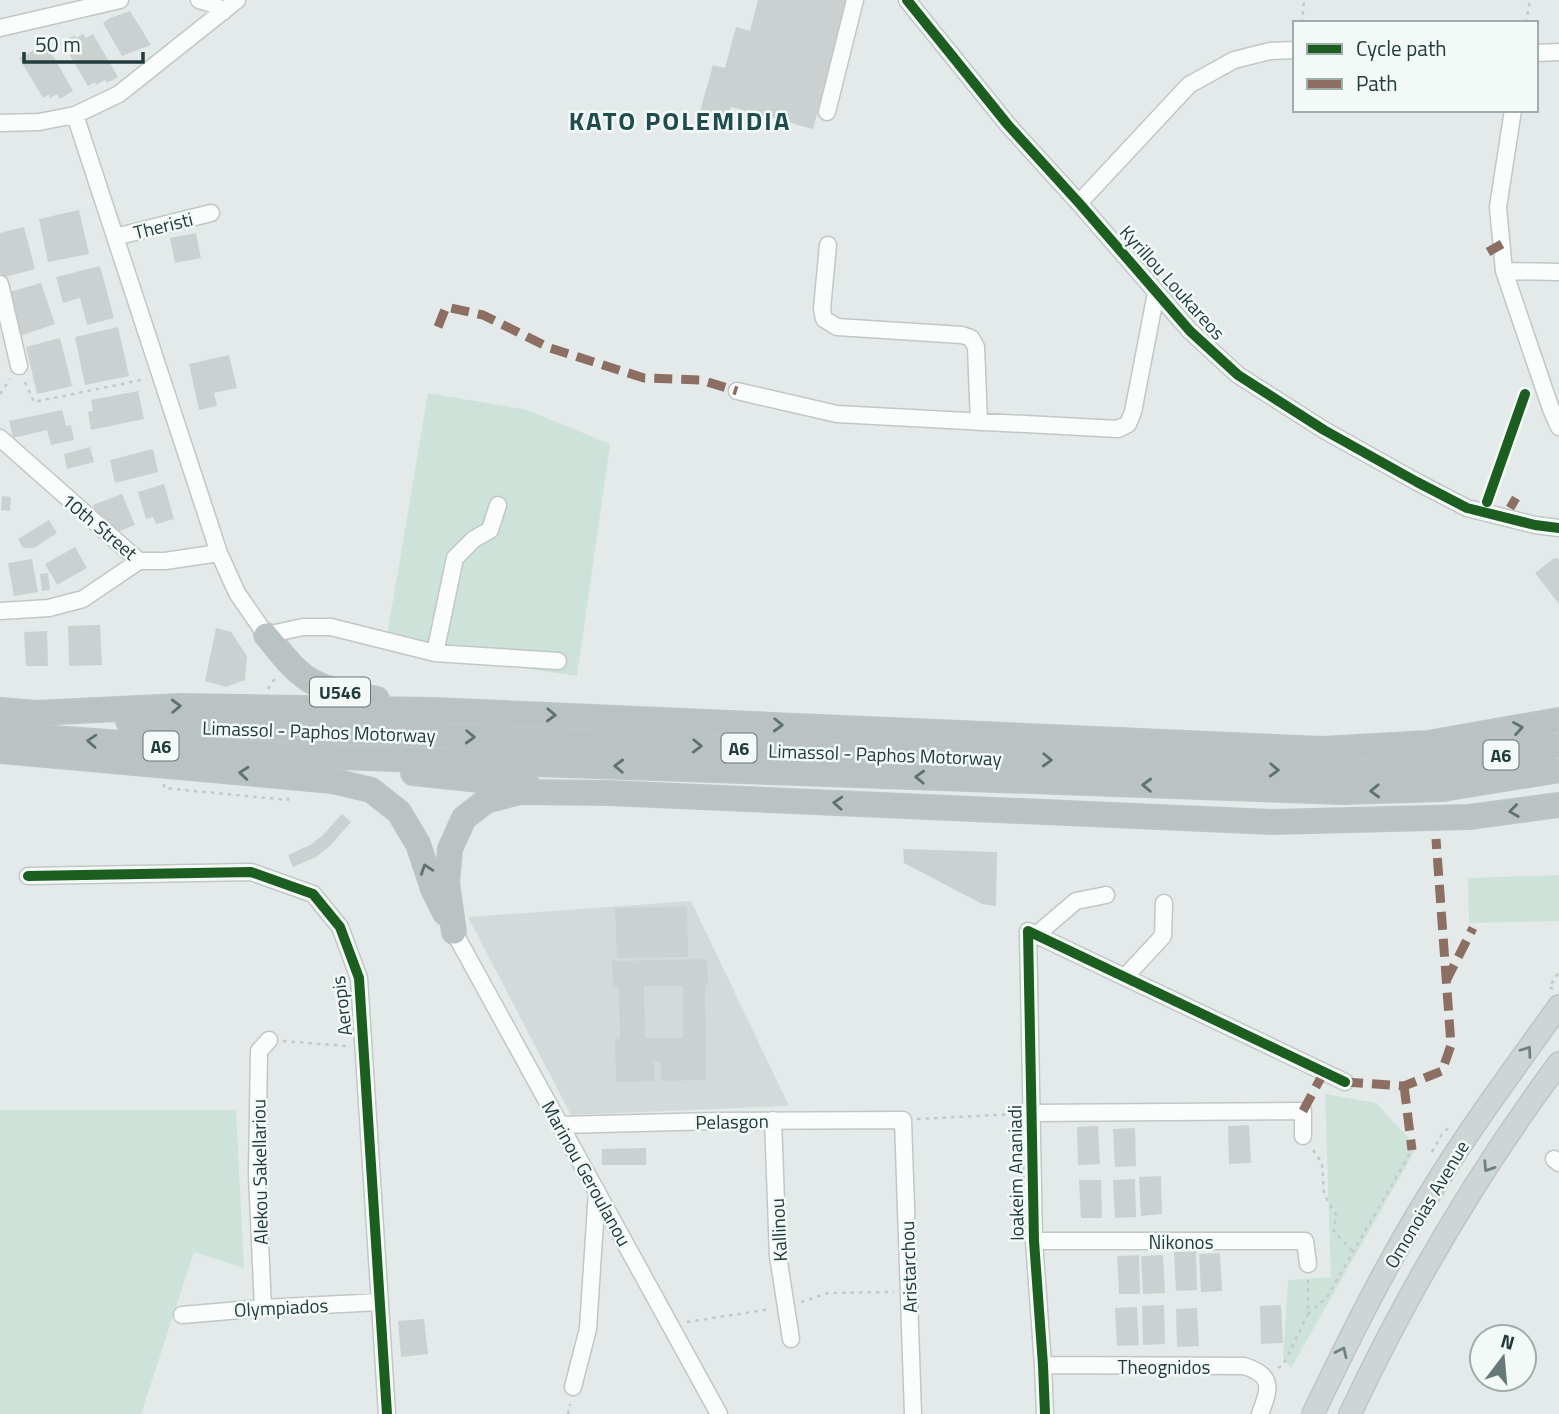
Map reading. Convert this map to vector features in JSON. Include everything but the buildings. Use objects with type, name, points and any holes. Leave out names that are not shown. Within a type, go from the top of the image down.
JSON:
[{"type":"highway","name":"U546","points":[[266,635],[290,664],[312,681],[336,691],[433,710]]},
{"type":"highway","points":[[35,713],[181,706],[433,710],[1322,749],[1428,744],[1559,720]]},
{"type":"highway","name":"Limassol - Paphos Motorway","points":[[0,710],[187,725],[1345,773],[1443,765],[1559,745]]},
{"type":"highway","name":"Limassol - Paphos Motorway","points":[[0,734],[282,755],[1343,792],[1443,789],[1559,770]]},
{"type":"highway","points":[[0,751],[333,781],[371,790],[399,812],[418,844],[433,889],[454,932]]},
{"type":"highway","points":[[282,755],[420,774],[608,793]]},
{"type":"highway","points":[[454,932],[447,883],[450,849],[464,818],[485,801],[520,792],[608,793],[1272,822],[1469,817],[1559,804]]},
{"type":"main road","name":"Omonoias Avenue","points":[[1313,1414],[1358,1319],[1433,1188],[1558,998]]},
{"type":"main road","name":"Omonoias Avenue","points":[[1350,1414],[1372,1367],[1450,1226],[1524,1110],[1559,1063]]},
{"type":"street","points":[[0,28],[120,0]]},
{"type":"street","points":[[199,0],[213,4],[223,12]]},
{"type":"street","points":[[0,123],[39,122],[75,115],[119,94],[237,0]]},
{"type":"street","points":[[827,112],[855,0]]},
{"type":"street","name":"Kyrillou Loukareos","points":[[907,0],[1008,125],[1079,202],[1156,293],[1190,331],[1238,374],[1324,430],[1467,508],[1535,525],[1559,528]]},
{"type":"street","points":[[1079,202],[1189,85],[1234,60],[1270,51],[1293,50]]},
{"type":"street","points":[[1538,53],[1559,52]]},
{"type":"street","points":[[1513,112],[1498,207],[1504,271],[1559,427]]},
{"type":"street","name":"U546","points":[[75,115],[219,553],[237,593],[266,635]]},
{"type":"street","name":"Theristi","points":[[115,237],[211,214]]},
{"type":"street","points":[[828,245],[822,309],[824,319],[837,327],[962,334],[971,338],[976,347],[979,422]]},
{"type":"street","points":[[1504,271],[1559,272]]},
{"type":"street","points":[[0,284],[19,366]]},
{"type":"street","points":[[737,391],[837,414],[1118,429],[1128,424],[1133,412],[1156,293]]},
{"type":"street","name":"10th Street","points":[[3,446],[139,561],[164,561],[219,553]]},
{"type":"street","points":[[435,653],[455,558],[474,539],[490,530],[498,505]]},
{"type":"street","points":[[0,611],[50,608],[83,599],[139,561]]},
{"type":"street","points":[[266,635],[303,627],[331,628],[435,653],[558,661]]},
{"type":"street","name":"Aeropis","points":[[28,876],[251,872],[313,894],[340,928],[359,978],[387,1414]]},
{"type":"street","points":[[1106,895],[1076,901],[1032,933],[1345,1082]]},
{"type":"street","points":[[1125,977],[1163,936],[1164,902]]},
{"type":"street","name":"Marinou Geroulanou","points":[[454,932],[719,1414]]},
{"type":"street","name":"Ioakeim Ananiadi","points":[[1032,933],[1031,1113],[1034,1241],[1045,1414]]},
{"type":"street","name":"Alekou Sakellariou","points":[[262,1307],[257,1175],[259,1051],[269,1040]]},
{"type":"street","points":[[1031,1113],[1303,1111],[1303,1136]]},
{"type":"street","name":"Kallinou","points":[[773,1120],[778,1256],[791,1339]]},
{"type":"street","name":"Pelasgon","points":[[561,1125],[903,1120]]},
{"type":"street","name":"Aristarchou","points":[[903,1120],[914,1414]]},
{"type":"street","points":[[573,1387],[588,1328],[597,1192]]},
{"type":"street","name":"Nikonos","points":[[1034,1241],[1306,1241],[1308,1264]]},
{"type":"street","name":"Olympiados","points":[[182,1315],[262,1307],[380,1302]]},
{"type":"street","name":"Theognidos","points":[[1043,1365],[1244,1366],[1264,1376]]},
{"type":"street","points":[[1260,1414],[1268,1394],[1264,1376]]},
{"type":"path","points":[[1302,21],[1304,0]]},
{"type":"path","points":[[1526,21],[1530,0]]},
{"type":"path","points":[[19,366],[34,402],[160,376]]},
{"type":"path","points":[[268,689],[276,676],[274,669]]},
{"type":"path","points":[[164,781],[163,788],[288,800]]},
{"type":"path","points":[[1558,998],[1549,987],[1559,972]]},
{"type":"path","points":[[269,1040],[364,1047]]},
{"type":"path","points":[[903,1120],[1031,1113]]},
{"type":"path","points":[[1303,1136],[1322,1163],[1324,1194],[1336,1215],[1334,1231],[1353,1252]]},
{"type":"path","points":[[1264,1376],[1283,1365],[1308,1314],[1327,1297],[1412,1150]]},
{"type":"path","points":[[1308,1264],[1308,1314]]},
{"type":"shaded area","points":[[691,901],[789,1106],[571,1115],[468,917]]},
{"type":"green space","points":[[428,393],[527,410],[610,444],[577,676],[385,648]]},
{"type":"green space","points":[[1559,875],[1559,921],[1469,923],[1468,878]]},
{"type":"green space","points":[[1325,1094],[1376,1103],[1417,1147],[1291,1368],[1283,1357],[1288,1280],[1331,1277]]},
{"type":"green space","points":[[0,1110],[236,1110],[244,1268],[194,1252],[141,1414],[0,1414]]},
{"type":"marked path","points":[[1488,252],[1502,244]]},
{"type":"marked path","points":[[438,327],[446,307],[483,315],[550,348],[644,378],[701,380],[737,391]]},
{"type":"marked path","points":[[1510,508],[1516,498]]},
{"type":"marked path","points":[[1345,1082],[1404,1086],[1442,1071],[1451,1045],[1436,839]]},
{"type":"marked path","points":[[1446,981],[1473,928]]},
{"type":"marked path","points":[[1303,1111],[1324,1072]]},
{"type":"marked path","points":[[1404,1086],[1412,1150]]},
{"type":"cycle path","points":[[907,0],[1008,125],[1190,331],[1238,375],[1324,430],[1467,508],[1535,525],[1559,528]]},
{"type":"cycle path","points":[[1487,502],[1525,394]]},
{"type":"cycle path","points":[[28,876],[251,872],[313,894],[340,927],[359,978],[387,1414]]},
{"type":"cycle path","points":[[1045,1414],[1034,1241],[1028,931],[1345,1082]]},
{"type":"district","name":"KATO POLEMIDIA","points":[[680,120]]}]
